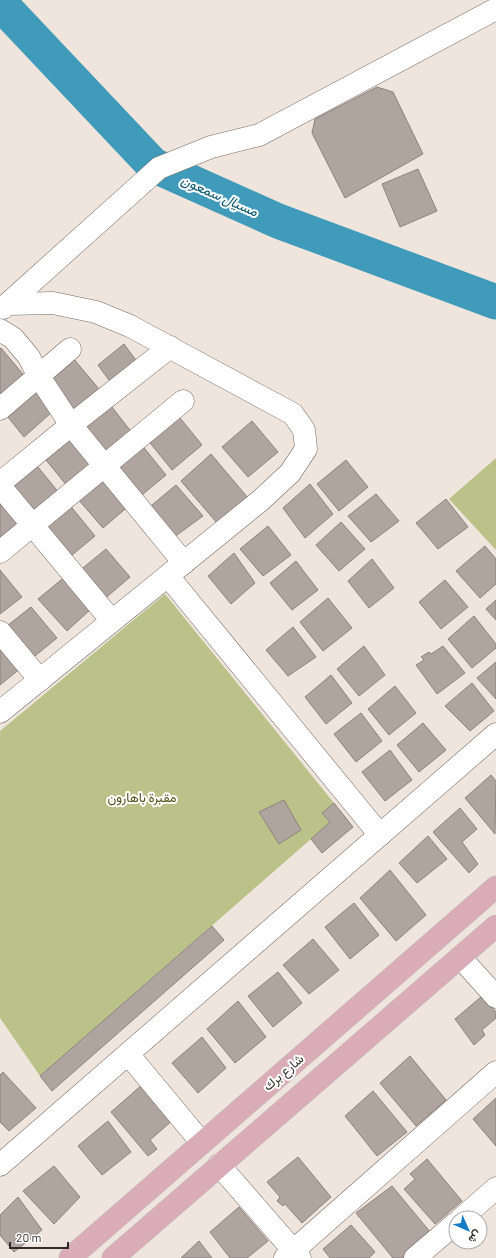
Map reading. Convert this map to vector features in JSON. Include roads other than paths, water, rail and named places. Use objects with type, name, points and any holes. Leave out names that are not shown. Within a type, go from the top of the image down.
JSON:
[{"type":"main road","name":"شارع برك","points":[[70,1258],[496,887]]},
{"type":"main road","points":[[113,1258],[496,926]]},
{"type":"street","points":[[4,306],[159,168],[211,146],[259,135],[496,9]]},
{"type":"street","points":[[0,712],[261,500],[290,473],[306,449],[304,430],[293,414],[130,326],[96,312],[53,303],[4,306]]},
{"type":"street","points":[[3,336],[29,357],[38,375],[71,425],[104,465],[176,569],[380,835]]},
{"type":"street","points":[[112,621],[0,485],[71,425],[170,347]]},
{"type":"street","points":[[0,409],[70,349]]},
{"type":"street","points":[[0,552],[183,401]]},
{"type":"street","points":[[0,632],[40,680]]},
{"type":"street","points":[[0,1165],[496,734]]},
{"type":"street","points":[[460,957],[496,997]]},
{"type":"street","points":[[128,1054],[202,1143]]},
{"type":"street","points":[[219,1165],[293,1256],[496,1072]]},
{"type":"street","points":[[471,1210],[496,1188]]},
{"type":"street","points":[[416,1258],[448,1230]]},
{"type":"waterway","name":"مسيال سمعون","points":[[0,3],[153,165],[278,221],[496,302]]},
{"type":"park label","name":"مقبرة باهارون","points":[[142,797]]}]
